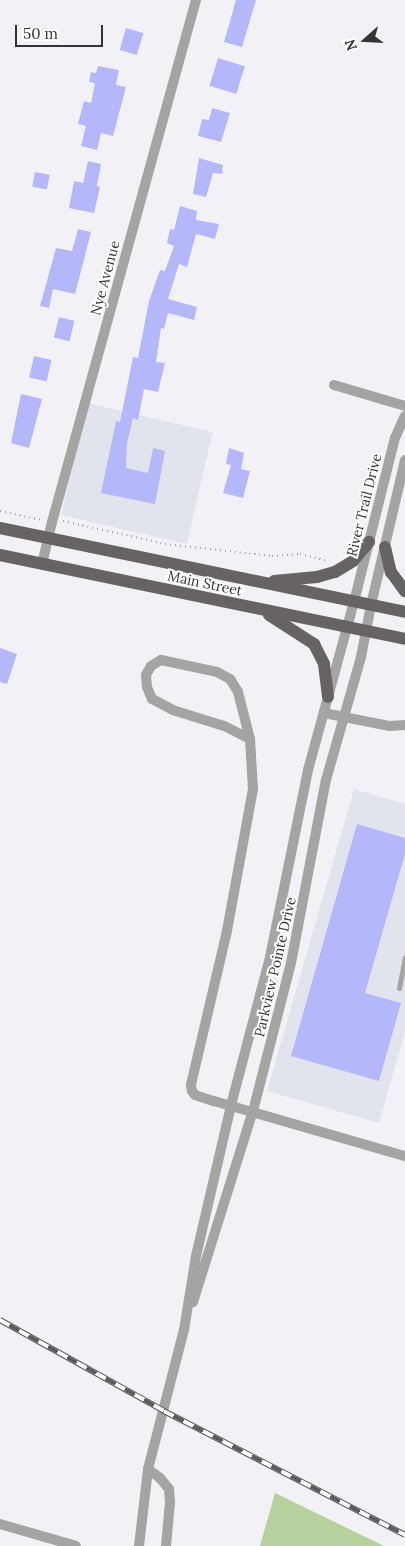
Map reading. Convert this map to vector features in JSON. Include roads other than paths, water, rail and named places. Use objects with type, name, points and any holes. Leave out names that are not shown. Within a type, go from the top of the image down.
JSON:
[{"type":"main road","name":"Main Street","points":[[0,528],[405,612]]},
{"type":"main road","points":[[262,583],[318,577],[335,572],[353,562],[369,542]]},
{"type":"main road","points":[[385,547],[392,572],[405,591]]},
{"type":"main road","name":"Main Street","points":[[0,555],[405,639]]},
{"type":"main road","points":[[261,610],[314,644],[324,664],[328,697]]},
{"type":"street","name":"Nye Avenue","points":[[42,564],[47,539],[196,0]]},
{"type":"street","points":[[334,385],[405,406]]},
{"type":"street","name":"River Trail Drive","points":[[354,602],[395,438],[405,416]]},
{"type":"street","name":"River Trail Drive","points":[[370,605],[405,460]]},
{"type":"street","name":"Parkview Pointe Drive","points":[[184,1330],[196,1256],[270,957],[308,770],[354,602]]},
{"type":"street","name":"Parkview Pointe Drive","points":[[139,1546],[148,1469],[184,1330],[253,1111],[299,934],[326,780],[345,718],[366,632],[370,605]]},
{"type":"street","points":[[250,739],[224,726],[173,710],[152,698],[147,687],[146,675],[151,666],[161,660],[217,672],[230,679],[238,692],[250,739],[252,789],[227,931],[191,1085],[195,1095],[405,1156]]},
{"type":"street","points":[[324,713],[389,726],[405,725]]},
{"type":"street","points":[[148,1469],[160,1478],[169,1489],[170,1502],[166,1546]]},
{"type":"street","points":[[0,1524],[76,1546]]},
{"type":"lane","points":[[399,988],[405,958]]},
{"type":"railway","points":[[0,1320],[164,1411],[405,1535]]}]
